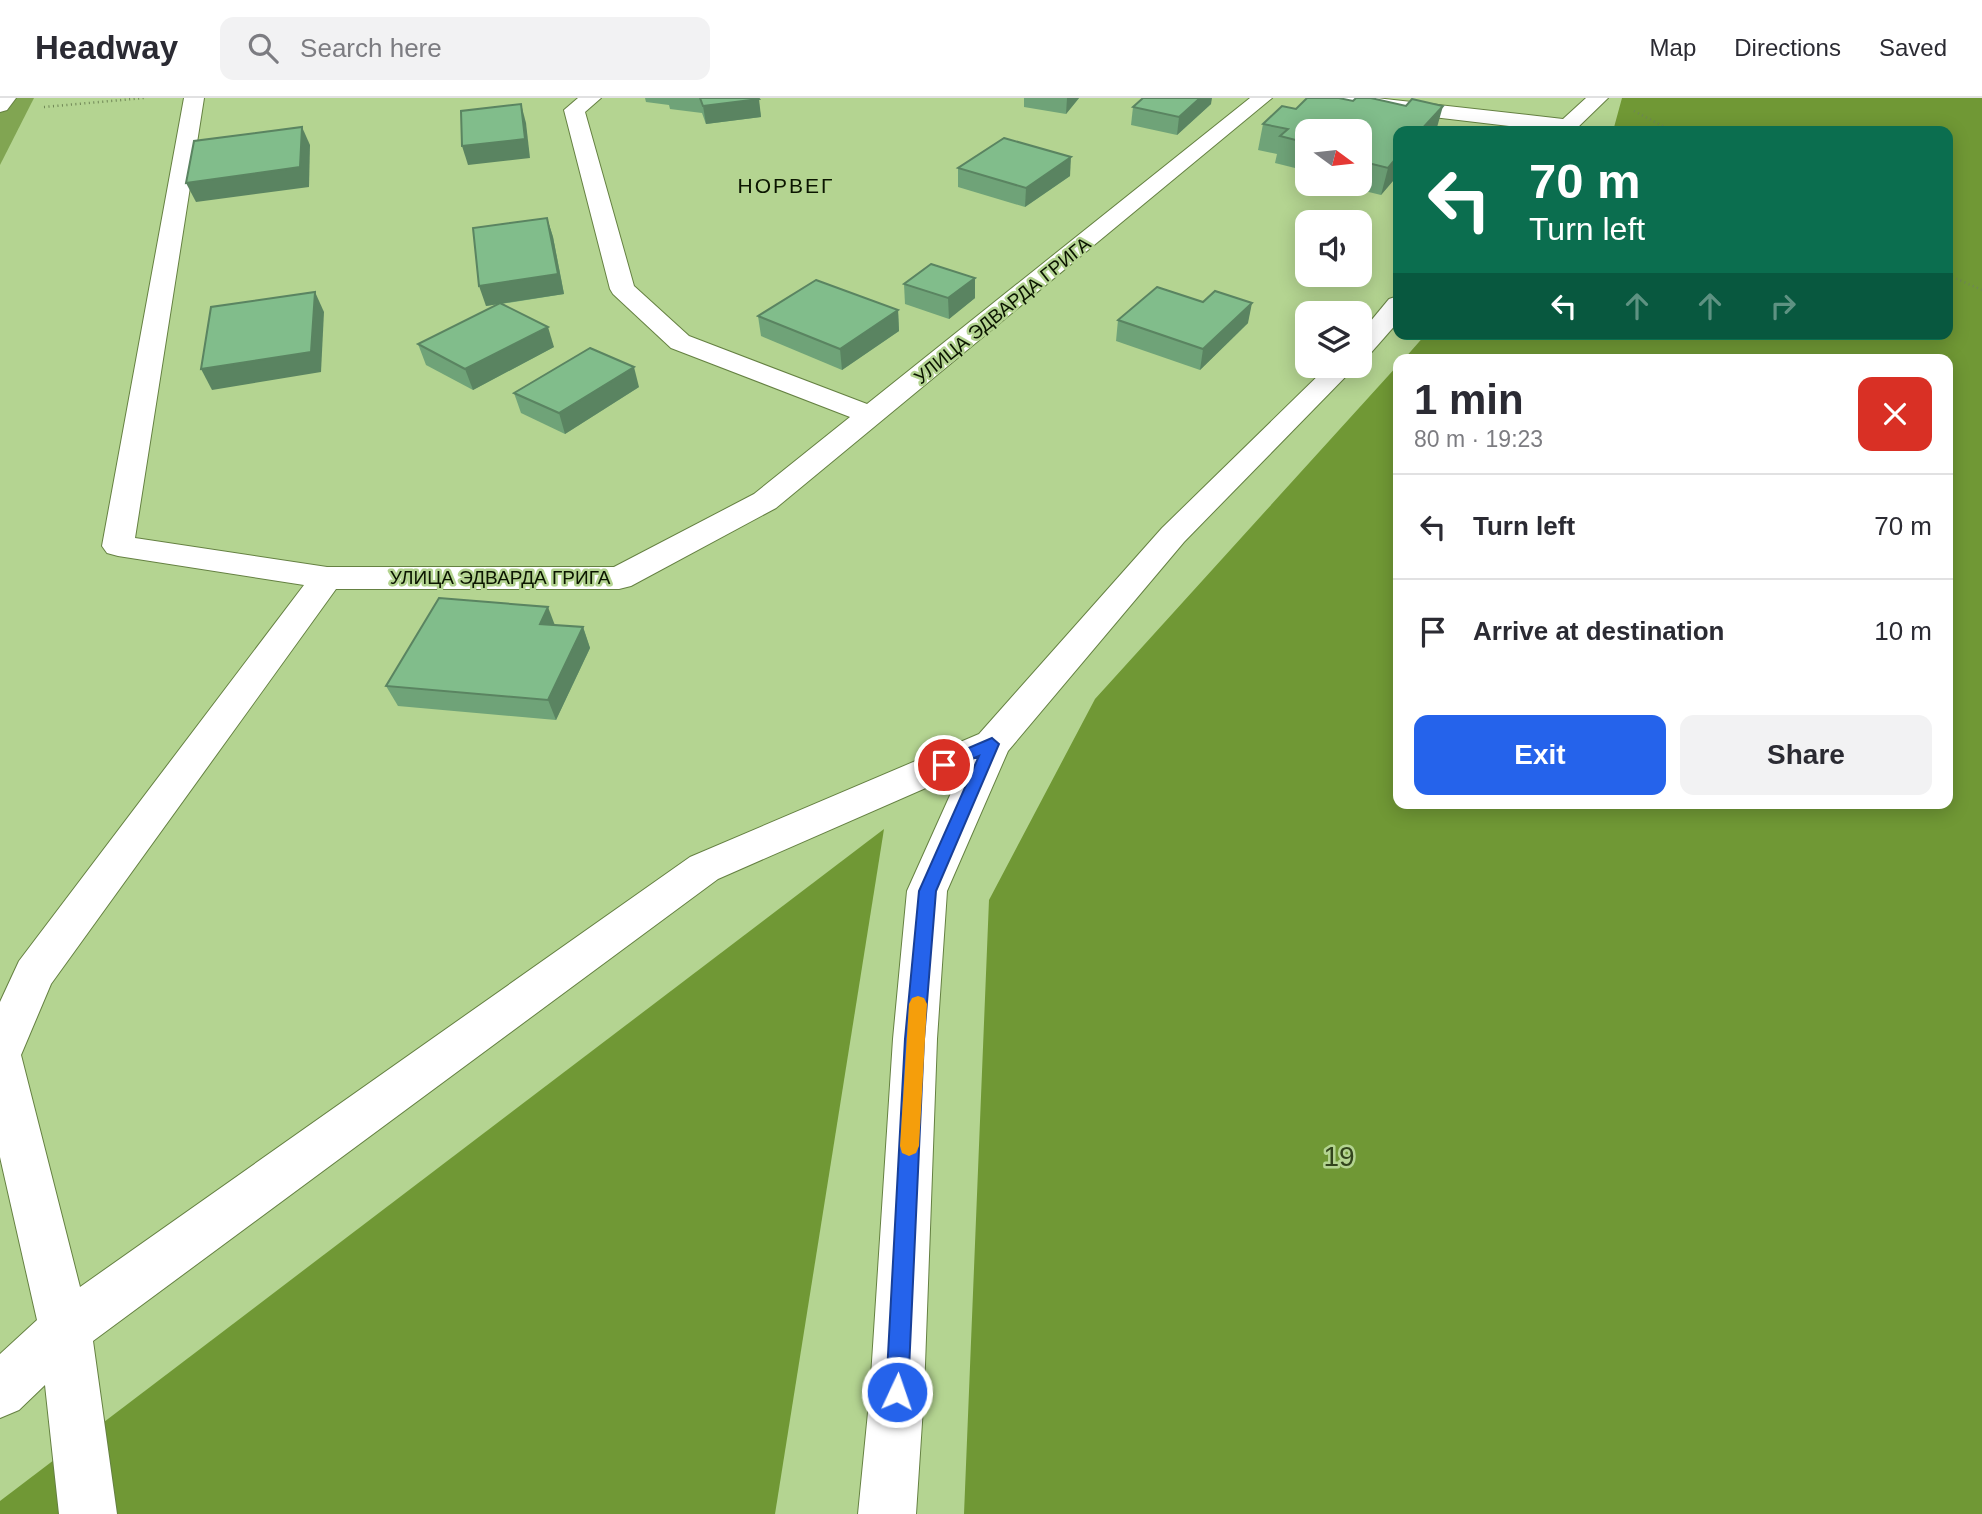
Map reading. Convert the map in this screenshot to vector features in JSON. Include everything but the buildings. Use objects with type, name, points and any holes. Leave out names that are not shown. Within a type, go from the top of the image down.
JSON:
[{"type":"street","points":[[0,106],[6,98]]},
{"type":"street","name":"УЛИЦА ЭДВАРДА ГРИГА","points":[[194,98],[118,546],[327,578],[619,578],[765,501],[1262,98]]},
{"type":"street","points":[[591,98],[574,110],[622,289],[680,342],[872,416]]},
{"type":"street","points":[[1323,98],[1542,126]]},
{"type":"street","points":[[1568,126],[1598,98]]},
{"type":"street","points":[[1372,337],[1393,311]]},
{"type":"street","points":[[887,1514],[897,1392],[915,1039],[928,891],[992,744],[1173,535],[1331,378]]},
{"type":"street","points":[[0,1053],[34,974],[327,578]]},
{"type":"street","points":[[0,1391],[65,1329],[704,867],[992,744]]},
{"type":"street","points":[[0,1058],[65,1329],[88,1514]]},
{"type":"path","points":[[39,107],[144,98]]},
{"type":"path","points":[[1630,109],[1662,126]]},
{"type":"path","points":[[1953,277],[1982,289]]},
{"type":"green space","points":[[0,98],[34,98],[0,165]]},
{"type":"green space","name":"19","points":[[1622,98],[1982,98],[1982,1514],[964,1514],[989,900],[1095,699],[1393,371],[1393,809],[1953,809],[1953,354],[1408,354],[1421,340],[1953,340],[1953,126],[1614,126]]},
{"type":"green space","points":[[884,829],[775,1514],[0,1514],[0,1501]]},
{"type":"slow traffic","points":[[909,1146],[918,1004]]},
{"type":"district","name":"НОРВЕГ","points":[[786,186]]},
{"type":"route","points":[[897,1392],[915,1039],[928,891],[992,744],[944,765]]}]
